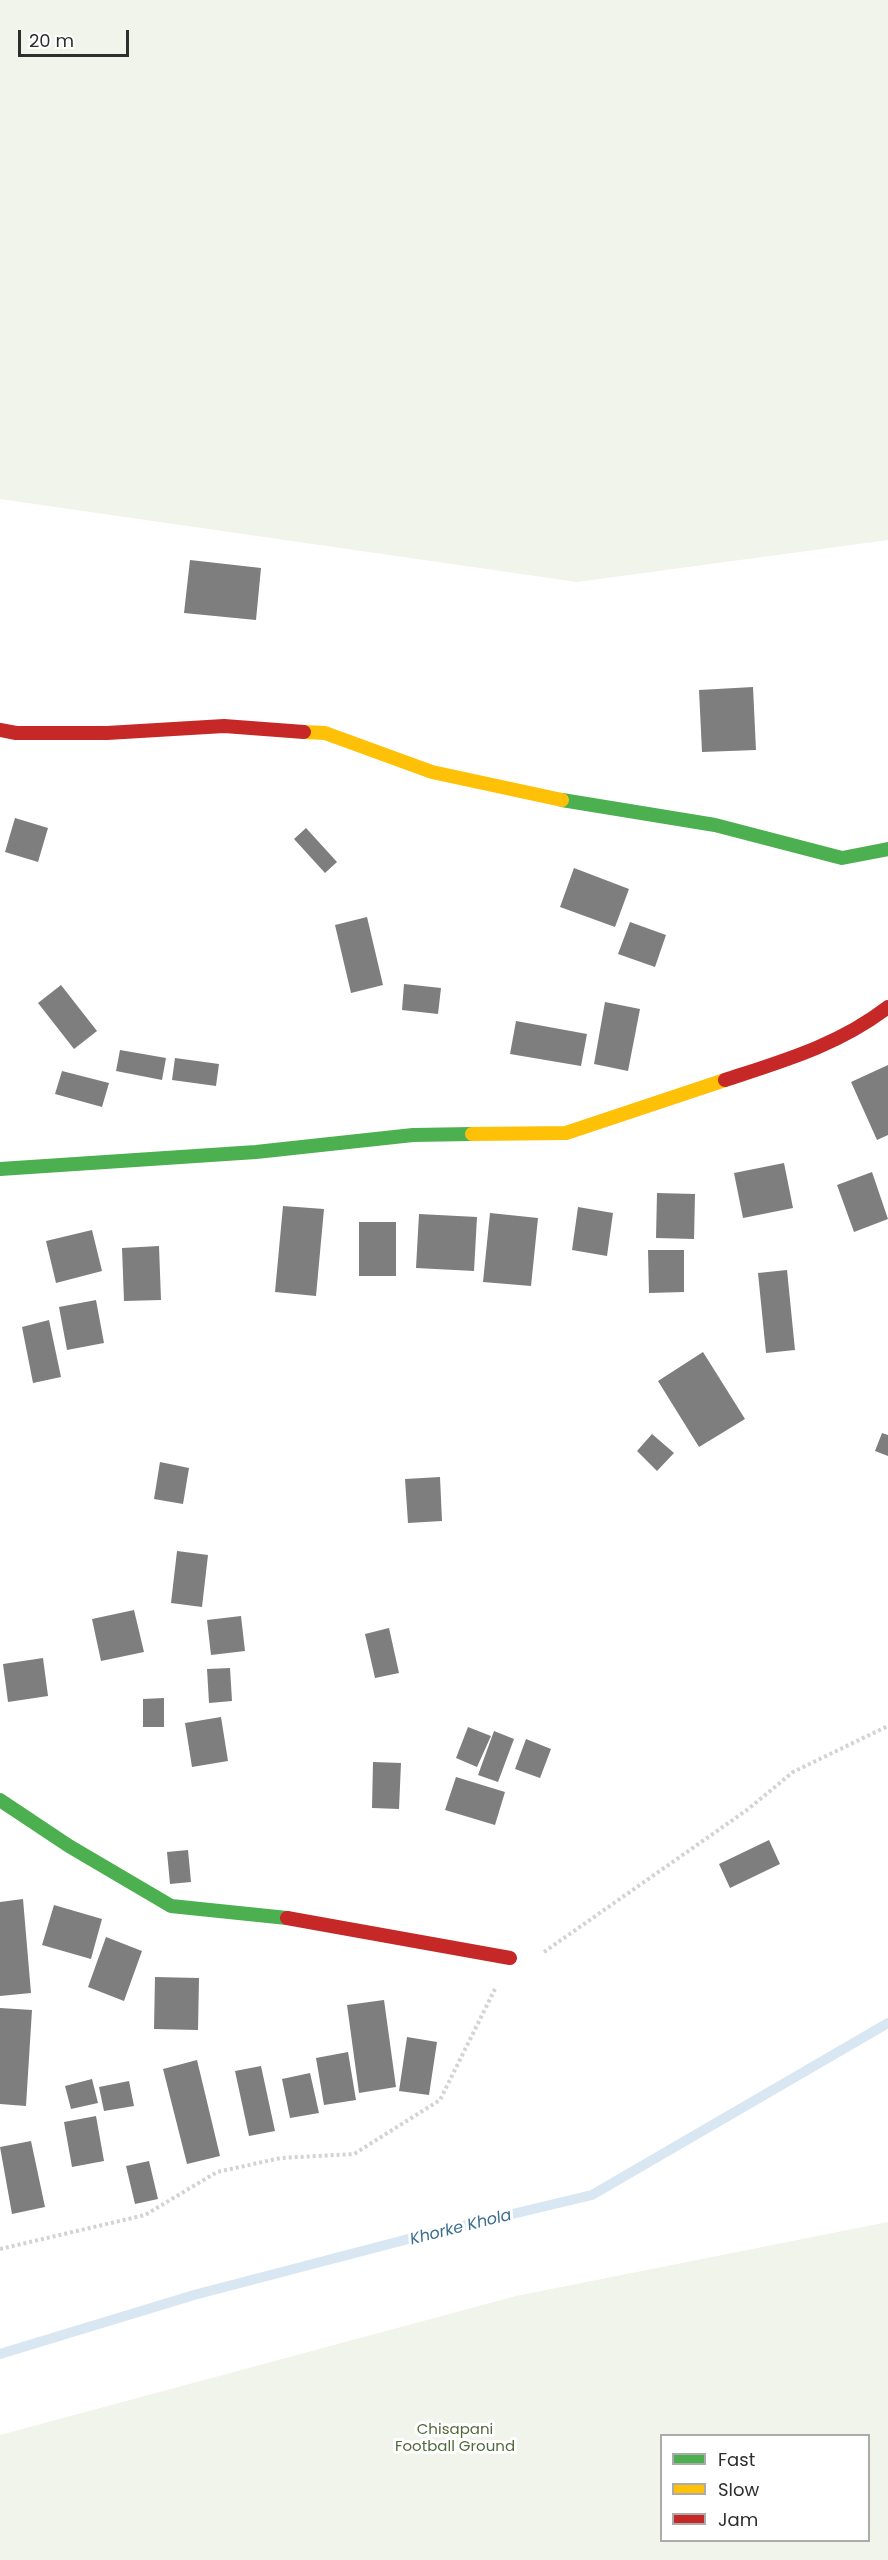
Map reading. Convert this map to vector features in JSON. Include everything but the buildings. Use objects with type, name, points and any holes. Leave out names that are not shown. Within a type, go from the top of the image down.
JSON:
[{"type":"street","points":[[0,730],[16,733],[107,733],[224,726],[325,733],[432,772],[548,798],[715,825],[842,858],[888,849]]},
{"type":"street","points":[[0,1169],[255,1152],[413,1135],[566,1133],[821,1048],[862,1027],[888,1007]]},
{"type":"street","points":[[0,1800],[69,1846],[171,1906],[314,1921],[510,1958]]},
{"type":"path","points":[[0,2249],[146,2215],[217,2172],[281,2158],[354,2154],[440,2100],[510,1958],[534,1958],[747,1810],[793,1772],[888,1726]]},
{"type":"green space","points":[[0,0],[888,0],[888,540],[577,582],[0,499]]},
{"type":"green space","name":"Chisapani Football Ground","points":[[888,2222],[888,2560],[0,2560],[0,2435],[516,2296]]},
{"type":"waterway","name":"Khorke Khola","points":[[0,2354],[194,2295],[416,2237],[592,2195],[888,2023]]},
{"type":"traffic: fast","points":[[562,800],[715,825],[842,858],[888,849]]},
{"type":"traffic: fast","points":[[0,1169],[256,1152],[413,1135],[472,1134]]},
{"type":"traffic: fast","points":[[0,1800],[69,1846],[171,1906],[287,1918]]},
{"type":"traffic: slow","points":[[304,732],[325,733],[432,772],[562,800]]},
{"type":"traffic: slow","points":[[472,1134],[566,1133],[725,1080]]},
{"type":"traffic: jam","points":[[0,730],[16,733],[107,733],[224,726],[304,732]]},
{"type":"traffic: jam","points":[[725,1080],[810,1051],[850,1032],[888,1007]]},
{"type":"traffic: jam","points":[[287,1918],[510,1958]]}]
